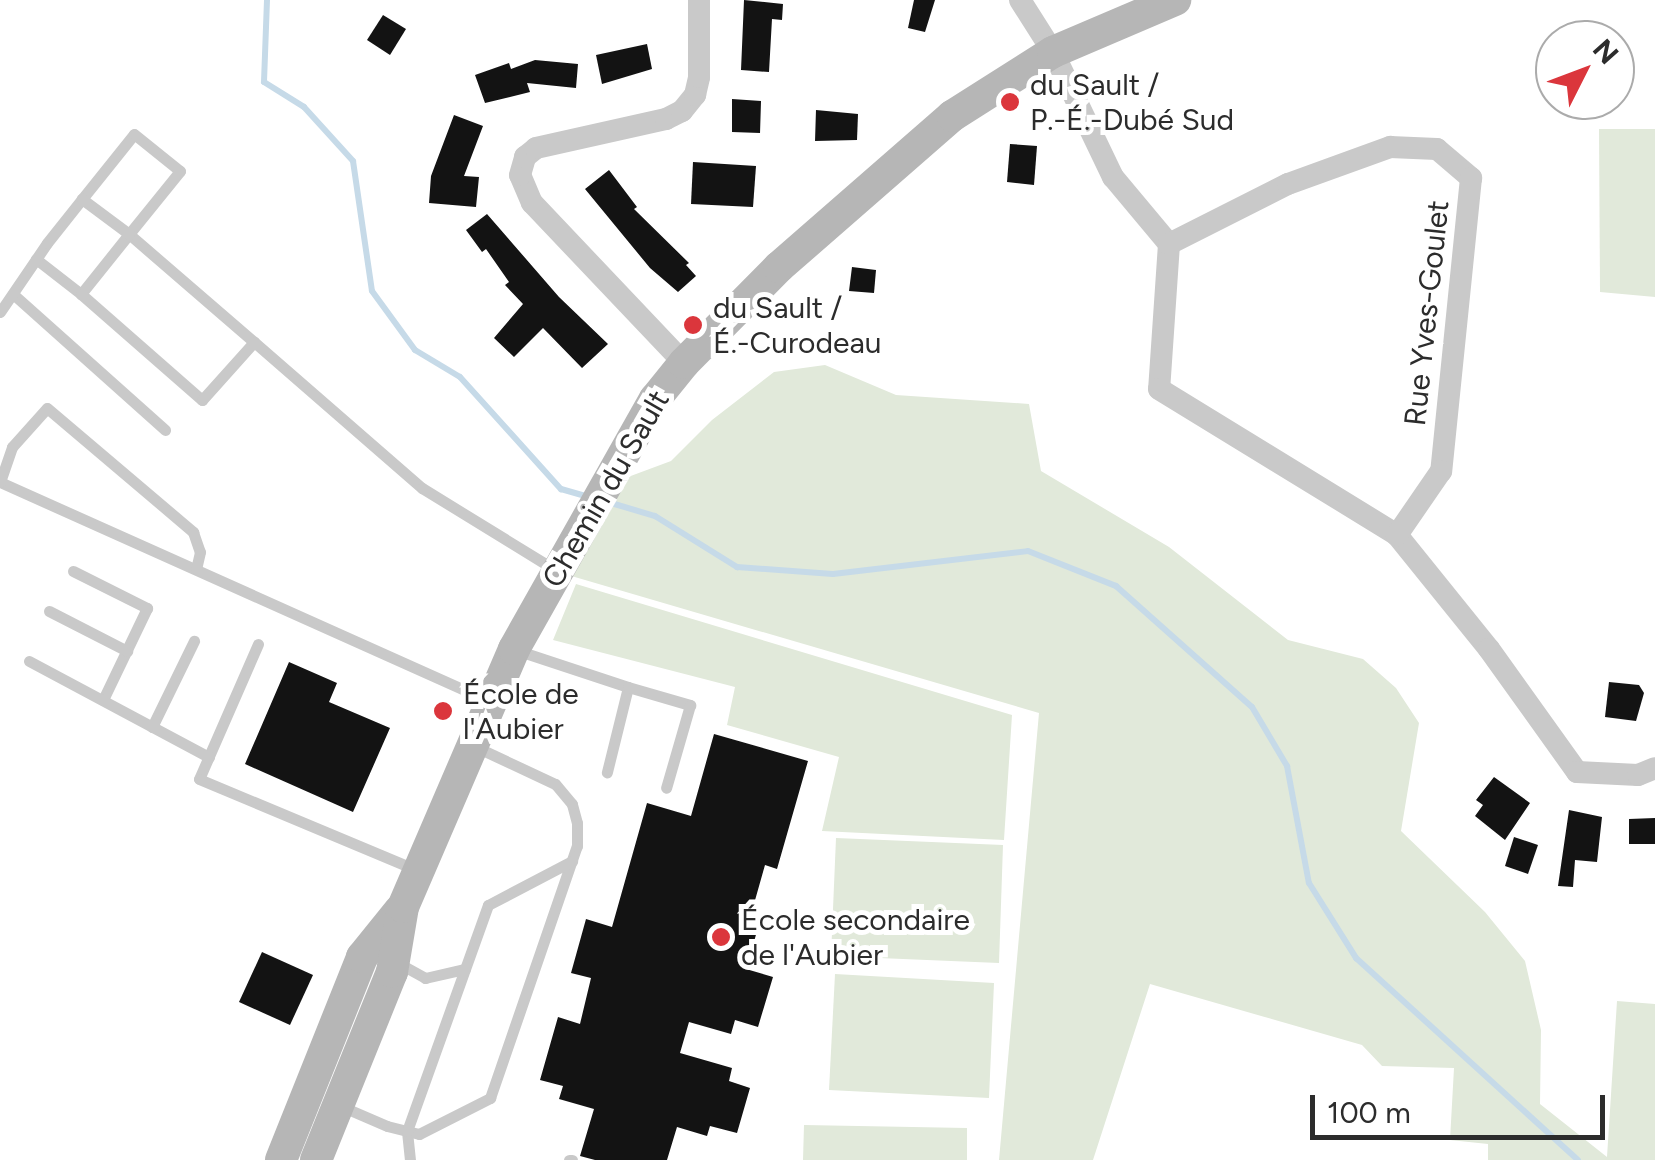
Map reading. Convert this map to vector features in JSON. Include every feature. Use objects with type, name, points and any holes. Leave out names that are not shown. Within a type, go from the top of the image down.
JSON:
[{"type":"street","points":[[684,363],[532,203],[520,175],[525,157],[536,148],[666,118],[682,110],[696,95],[699,77],[699,0]]},
{"type":"street","points":[[1020,0],[1053,52],[1114,177],[1169,244],[1158,389],[1396,534],[1489,649],[1577,772],[1638,775],[1655,768]]},
{"type":"street","name":"Chemin du Sault","points":[[322,1156],[385,950],[514,649],[656,399],[684,363],[779,267],[952,116],[1053,52],[1175,0]]},
{"type":"street","name":"Rue Yves-Goulet","points":[[1169,244],[1288,184],[1390,147],[1437,149],[1471,178],[1441,471],[1396,534]]},
{"type":"street","name":"Chemin du Sault","points":[[281,1160],[362,957],[385,950]]},
{"type":"lane","points":[[0,312],[36,259],[134,134],[180,170],[80,294]]},
{"type":"lane","points":[[82,199],[129,234],[422,488],[558,571]]},
{"type":"lane","points":[[36,259],[202,400],[254,342]]},
{"type":"lane","points":[[12,294],[166,430]]},
{"type":"lane","points":[[196,569],[200,552],[193,532],[47,408],[12,446],[0,482],[491,702]]},
{"type":"lane","points":[[73,571],[147,608],[103,700]]},
{"type":"lane","points":[[48,611],[127,652]]},
{"type":"lane","points":[[152,727],[194,641]]},
{"type":"lane","points":[[258,644],[199,779],[418,871]]},
{"type":"lane","points":[[514,649],[690,704],[666,788]]},
{"type":"lane","points":[[28,661],[209,757]]},
{"type":"lane","points":[[607,772],[628,687]]},
{"type":"lane","points":[[339,1105],[407,1131],[428,1133],[490,1098],[572,861],[577,823],[563,792],[472,746]]},
{"type":"lane","points":[[410,1160],[407,1131],[488,905],[572,861]]},
{"type":"lane","points":[[385,950],[425,978],[465,969]]},
{"type":"green space","points":[[1599,129],[1655,129],[1655,297],[1600,292]]},
{"type":"green space","points":[[825,365],[896,395],[1029,404],[1041,471],[1169,547],[1288,640],[1363,659],[1396,688],[1419,723],[1401,831],[1485,912],[1525,961],[1541,1030],[1540,1104],[1607,1157],[1617,1001],[1655,1004],[1655,1160],[1488,1160],[1488,1144],[1450,1140],[1454,1068],[1382,1066],[1362,1045],[1150,984],[1093,1160],[999,1160],[1039,713],[568,575],[628,477],[671,461],[712,420],[774,372]]},
{"type":"green space","points":[[576,584],[1012,715],[1004,840],[822,831],[839,757],[727,725],[735,687],[553,640]]},
{"type":"green space","points":[[836,838],[1003,845],[999,963],[831,956]]},
{"type":"green space","points":[[835,974],[994,983],[989,1098],[829,1090]]},
{"type":"green space","points":[[804,1125],[967,1128],[967,1160],[803,1160]]},
{"type":"building","points":[[744,0],[783,4],[782,20],[772,19],[769,72],[741,70]]},
{"type":"building","points":[[914,0],[935,0],[925,32],[908,28]]},
{"type":"building","points":[[383,15],[406,29],[390,55],[367,40]]},
{"type":"building","points":[[647,44],[652,69],[602,84],[596,55]]},
{"type":"building","points":[[535,60],[578,64],[576,88],[527,83],[530,92],[485,103],[475,75],[509,63],[511,69]]},
{"type":"building","points":[[732,99],[761,101],[760,133],[732,132]]},
{"type":"building","points":[[816,110],[858,114],[857,140],[815,141]]},
{"type":"building","points":[[454,115],[483,126],[464,176],[479,177],[476,207],[429,203],[431,176]]},
{"type":"building","points":[[1010,144],[1037,146],[1034,185],[1007,182]]},
{"type":"building","points":[[693,162],[756,166],[753,207],[691,204]]},
{"type":"building","points":[[609,170],[637,207],[634,209],[689,263],[686,265],[696,276],[678,292],[650,268],[585,189]]},
{"type":"building","points":[[487,214],[559,297],[608,344],[582,368],[543,328],[514,357],[494,338],[523,304],[505,285],[509,282],[486,249],[482,252],[466,230]]},
{"type":"building","points":[[852,267],[876,270],[874,293],[849,291]]},
{"type":"building","points":[[289,662],[337,683],[329,702],[390,728],[353,812],[245,764]]},
{"type":"building","points":[[1609,682],[1639,685],[1644,693],[1636,721],[1605,717]]},
{"type":"building","points":[[714,734],[808,761],[777,869],[765,865],[750,918],[760,921],[746,969],[773,977],[758,1027],[735,1020],[731,1034],[689,1022],[680,1053],[732,1068],[729,1081],[750,1088],[737,1133],[710,1126],[707,1136],[677,1127],[667,1160],[595,1160],[580,1156],[594,1109],[559,1099],[563,1086],[540,1080],[558,1017],[580,1024],[591,978],[571,973],[586,919],[612,927],[647,803],[691,816]]},
{"type":"building","points":[[1494,777],[1530,803],[1505,840],[1475,816],[1483,805],[1476,800]]},
{"type":"building","points":[[1569,810],[1602,817],[1597,862],[1575,860],[1573,887],[1558,886]]},
{"type":"building","points":[[1655,818],[1655,844],[1629,844],[1629,819]]},
{"type":"building","points":[[1514,837],[1538,845],[1528,874],[1505,866]]},
{"type":"building","points":[[262,952],[313,975],[290,1025],[239,1002]]},
{"type":"waterway","points":[[267,0],[264,82],[304,107],[353,161],[372,291],[415,350],[460,377],[561,489],[589,497]]},
{"type":"waterway","points":[[611,503],[655,516],[737,567],[833,574],[1028,551],[1116,586],[1252,707],[1287,766],[1309,883],[1356,958],[1578,1160]]},
{"type":"place","name":"du Sault / P.-É.-Dubé Sud","points":[[1010,102]]},
{"type":"place","name":"du Sault / É.-Curodeau","points":[[693,325]]},
{"type":"place","name":"École de l'Aubier","points":[[443,711]]},
{"type":"place","name":"École secondaire de l'Aubier","points":[[721,937]]}]
